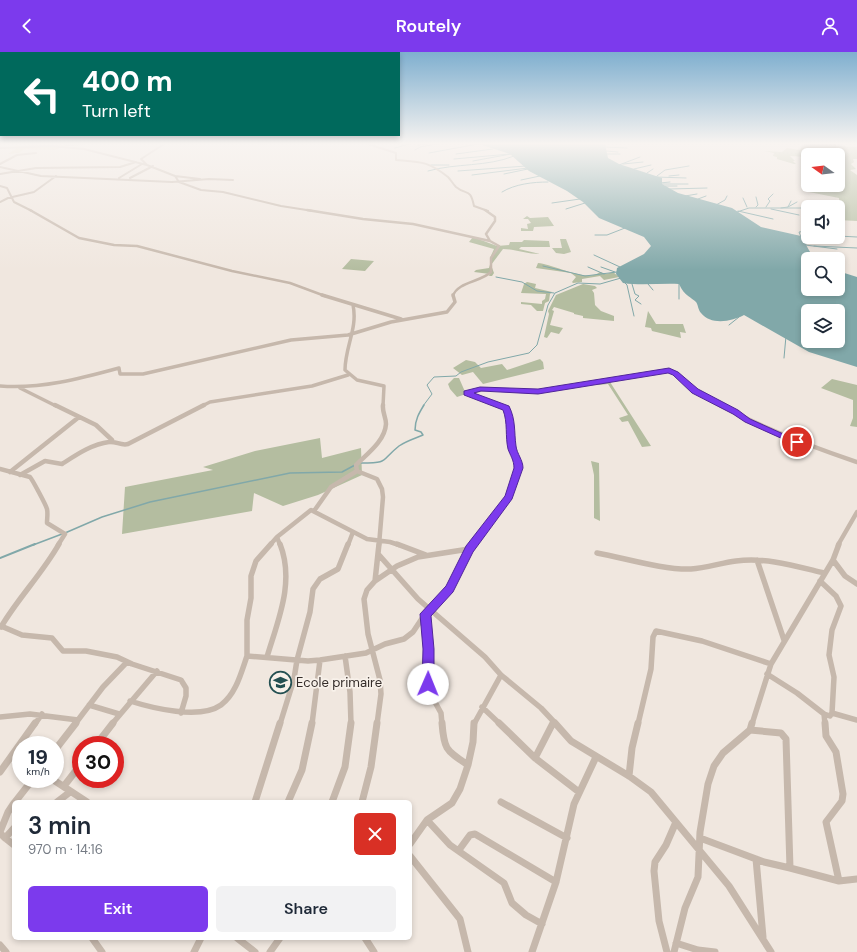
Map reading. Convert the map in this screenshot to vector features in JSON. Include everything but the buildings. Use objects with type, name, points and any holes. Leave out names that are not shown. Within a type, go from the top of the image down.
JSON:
[{"type":"street","points":[[0,186],[7,188],[11,197],[17,204]]},
{"type":"street","points":[[1,201],[11,197],[34,192],[42,186]]},
{"type":"street","points":[[0,386],[20,388],[79,379],[119,368],[120,374],[143,374],[291,340],[352,334],[403,320],[438,315],[447,312],[455,302],[453,295],[455,291],[468,283],[490,274],[488,267],[494,251],[499,246],[490,241],[413,224],[363,219],[282,206],[223,192],[201,190],[190,186]]},
{"type":"street","points":[[455,186],[468,192],[472,197],[473,205],[488,211],[495,217],[495,222],[486,234],[490,241]]},
{"type":"street","points":[[1,201],[17,204],[46,218],[51,223],[64,228],[73,235],[83,239],[114,245],[137,246],[161,254],[256,277],[290,283],[323,296],[403,320]]},
{"type":"street","points":[[353,305],[356,324],[352,334],[344,368],[348,375],[359,382],[384,386],[385,394],[382,411],[386,423],[380,441],[356,463],[357,471]]},
{"type":"street","points":[[247,656],[297,660],[320,660],[373,651],[409,637],[427,612],[450,589],[469,549],[509,497],[518,463],[512,448],[511,420],[506,408],[466,393],[472,391],[487,389],[538,392],[669,370],[675,373],[695,391],[751,422],[797,442],[857,462]]},
{"type":"street","points":[[20,475],[45,461],[62,464],[94,446],[110,442],[121,446],[128,444],[210,402],[312,386],[348,375]]},
{"type":"street","points":[[20,388],[27,393],[50,402],[99,426],[108,434],[112,440],[110,442]]},
{"type":"street","points":[[10,472],[79,416]]},
{"type":"street","points":[[0,469],[30,477],[34,480],[35,489],[48,510],[47,523],[52,528],[62,531],[64,534],[47,565],[9,613],[1,627],[22,635],[52,638],[63,651],[92,652],[117,657],[127,662],[181,680],[186,688],[186,696],[182,713]]},
{"type":"street","points":[[314,511],[331,486],[337,481],[357,471],[377,479],[382,489],[383,498],[379,555],[375,581]]},
{"type":"street","points":[[130,701],[169,712],[182,713],[213,709],[222,704],[234,690],[247,656],[247,620],[251,598],[251,576],[256,561],[278,537],[311,510],[367,539],[379,542],[390,542],[426,555]]},
{"type":"street","points":[[674,952],[685,908],[698,877],[704,801],[714,766],[723,753],[750,730],[771,664],[833,560],[842,538],[857,512]]},
{"type":"street","points":[[256,800],[294,680],[297,660],[310,612],[313,589],[320,579],[338,569],[353,532]]},
{"type":"street","points":[[267,657],[284,594],[286,575],[286,566],[278,537]]},
{"type":"street","points":[[363,800],[371,768],[381,694],[380,680],[368,634],[364,599],[367,590],[375,581],[392,570],[426,555],[469,549]]},
{"type":"street","points":[[597,553],[683,569],[695,569],[737,561],[757,560],[776,562],[824,573]]},
{"type":"street","points":[[379,555],[427,612],[485,657],[501,675],[541,708],[571,741],[629,776],[651,792],[729,886],[772,952]]},
{"type":"street","points":[[757,560],[784,640]]},
{"type":"street","points":[[833,560],[845,576],[857,584]]},
{"type":"street","points":[[820,581],[836,596],[841,606],[832,630],[829,655],[834,677],[832,713]]},
{"type":"street","points":[[427,612],[429,649],[428,684],[430,693],[441,713],[444,745],[451,753],[468,765]]},
{"type":"street","points":[[629,776],[632,748],[649,682],[653,637],[656,631],[702,641],[771,664]]},
{"type":"street","points":[[333,800],[343,778],[349,744],[351,711],[345,656]]},
{"type":"street","points":[[289,800],[302,770],[312,726],[320,660]]},
{"type":"street","points":[[64,738],[89,705],[127,662]]},
{"type":"street","points":[[103,736],[130,701],[157,671]]},
{"type":"street","points":[[767,674],[797,693],[824,714],[830,716],[832,713],[857,720]]},
{"type":"street","points":[[412,841],[427,820],[452,803],[460,789],[468,765],[474,721],[501,675]]},
{"type":"street","points":[[89,705],[120,714]]},
{"type":"street","points":[[482,706],[535,758],[579,792]]},
{"type":"street","points":[[0,717],[17,713],[42,714],[78,720]]},
{"type":"street","points":[[0,772],[42,714]]},
{"type":"street","points":[[824,714],[826,736],[836,752],[843,794],[842,801],[826,822],[839,881]]},
{"type":"street","points":[[535,758],[554,722]]},
{"type":"street","points":[[750,730],[781,733],[786,739],[790,868]]},
{"type":"street","points":[[532,952],[556,882],[574,804],[596,757]]},
{"type":"street","points":[[72,776],[64,786],[70,792],[84,800]]},
{"type":"street","points":[[16,800],[26,788]]},
{"type":"street","points":[[60,800],[70,792]]},
{"type":"street","points":[[501,802],[567,838]]},
{"type":"street","points":[[2,834],[8,812],[12,806]]},
{"type":"street","points":[[427,820],[450,845],[504,883],[512,903],[526,915],[542,924]]},
{"type":"street","points":[[667,952],[658,921],[654,871],[655,862],[666,845],[676,822]]},
{"type":"street","points":[[2,834],[12,829]]},
{"type":"street","points":[[2,834],[12,843]]},
{"type":"street","points":[[459,850],[470,835],[475,834],[556,882]]},
{"type":"street","points":[[700,838],[769,864],[839,881],[857,879]]},
{"type":"street","points":[[412,859],[460,919],[468,952]]},
{"type":"street","points":[[756,859],[763,938]]},
{"type":"street","points":[[93,940],[102,952]]},
{"type":"street","points":[[194,952],[200,940]]},
{"type":"street","points":[[240,940],[255,952]]},
{"type":"street","points":[[270,952],[279,940]]},
{"type":"street","points":[[366,940],[374,952]]},
{"type":"street","points":[[676,943],[698,950],[715,952]]},
{"type":"street","points":[[0,945],[6,952]]},
{"type":"green space","points":[[845,186],[857,186],[857,221],[845,220],[845,200],[839,200],[839,198],[809,192],[845,192]]},
{"type":"green space","points":[[527,216],[530,218],[548,217],[554,226],[534,227],[533,231],[521,231],[521,228],[528,229],[527,224],[531,223],[528,219],[523,219]]},
{"type":"green space","points":[[473,237],[497,246],[509,245],[510,242],[522,242],[524,240],[549,241],[550,247],[521,247],[519,249],[540,254],[503,249],[491,265],[494,273],[492,276],[489,276],[490,274],[474,272],[476,270],[489,268],[492,258],[490,258],[494,249],[469,242]]},
{"type":"green space","points":[[560,239],[566,239],[571,252],[564,254],[556,253],[552,248],[562,248]]},
{"type":"green space","points":[[351,259],[374,261],[365,271],[342,269]]},
{"type":"green space","points":[[538,263],[587,275],[594,275],[600,272],[606,274],[613,272],[619,277],[604,280],[600,276],[582,279],[582,282],[573,283],[572,282],[576,277],[571,273],[536,268]]},
{"type":"green space","points":[[527,282],[536,284],[535,288],[552,292],[550,294],[549,301],[545,303],[543,311],[537,311],[531,305],[521,304],[521,302],[542,304],[542,301],[545,299],[546,294],[521,293],[524,284]]},
{"type":"green space","points":[[583,284],[595,286],[597,288],[592,290],[594,293],[595,305],[601,311],[614,316],[614,321],[583,318],[583,316],[554,307],[552,310],[554,311],[550,325],[563,328],[559,334],[551,332],[547,338],[544,337],[549,314],[548,311],[556,295]]},
{"type":"green space","points":[[648,311],[656,324],[683,324],[686,333],[680,332],[681,338],[652,331],[651,328],[645,327]]},
{"type":"green space","points":[[540,359],[543,362],[544,369],[483,384],[473,372],[462,375],[453,368],[466,360],[475,362],[481,368],[502,364],[507,370]]},
{"type":"green space","points":[[454,378],[459,378],[466,394],[457,397],[450,389],[448,384]]},
{"type":"green space","points":[[832,379],[857,385],[857,427],[850,426],[853,418],[853,400],[821,388]]},
{"type":"green space","points":[[610,382],[651,446],[642,447],[628,421],[622,422],[619,418],[628,415],[608,384],[597,384]]},
{"type":"green space","points":[[320,438],[322,458],[361,448],[362,475],[318,495],[283,506],[254,493],[252,511],[122,534],[125,487],[213,470],[203,467],[255,451]]},
{"type":"green space","points":[[591,461],[599,463],[600,521],[594,518],[594,475]]},
{"type":"water","points":[[558,186],[666,186],[678,193],[732,208],[761,227],[801,236],[801,244],[806,244],[810,252],[801,252],[801,296],[845,296],[845,273],[857,277],[857,367],[809,352],[802,348],[845,348],[845,304],[801,304],[801,347],[744,315],[734,319],[722,321],[710,320],[701,313],[696,302],[685,293],[679,284],[623,283],[616,274],[617,268],[644,254],[651,246],[644,237],[599,218],[583,202]]},
{"type":"waterway","points":[[502,192],[517,186]]},
{"type":"waterway","points":[[665,186],[677,186]]},
{"type":"waterway","points":[[670,189],[707,188]]},
{"type":"waterway","points":[[685,196],[697,194]]},
{"type":"waterway","points":[[766,207],[770,201],[768,199],[773,194]]},
{"type":"waterway","points":[[698,199],[706,196]]},
{"type":"waterway","points":[[716,205],[725,200],[727,196]]},
{"type":"waterway","points":[[756,197],[758,205],[756,207]]},
{"type":"waterway","points":[[743,198],[747,207]]},
{"type":"waterway","points":[[552,203],[580,199]]},
{"type":"waterway","points":[[788,207],[791,201]]},
{"type":"waterway","points":[[788,207],[797,202]]},
{"type":"waterway","points":[[566,209],[585,203]]},
{"type":"waterway","points":[[781,208],[788,207]]},
{"type":"waterway","points":[[739,211],[749,208],[781,208]]},
{"type":"waterway","points":[[781,208],[801,208]]},
{"type":"waterway","points":[[771,209],[799,215]]},
{"type":"waterway","points":[[739,211],[773,219]]},
{"type":"waterway","points":[[595,235],[607,235],[625,228]]},
{"type":"waterway","points":[[801,232],[799,232],[801,237]]},
{"type":"waterway","points":[[845,236],[857,237]]},
{"type":"waterway","points":[[805,245],[837,249]]},
{"type":"waterway","points":[[814,246],[857,248]]},
{"type":"waterway","points":[[594,255],[620,267]]},
{"type":"waterway","points":[[543,266],[585,276],[603,274]]},
{"type":"waterway","points":[[588,267],[603,274]]},
{"type":"waterway","points":[[601,267],[615,272]]},
{"type":"waterway","points":[[603,274],[617,272]]},
{"type":"waterway","points":[[496,277],[522,282],[537,291],[554,293]]},
{"type":"waterway","points":[[423,406],[432,394],[427,385],[434,377],[456,376],[461,372],[488,362],[529,353],[537,345],[548,305],[555,293],[578,283],[600,284],[621,278]]},
{"type":"waterway","points":[[625,283],[627,285],[634,316]]},
{"type":"waterway","points":[[679,283],[679,299]]},
{"type":"waterway","points":[[632,284],[635,294],[639,296],[635,300],[641,304]]},
{"type":"waterway","points":[[648,284],[653,290]]},
{"type":"waterway","points":[[729,325],[744,313]]},
{"type":"waterway","points":[[784,358],[786,336]]},
{"type":"waterway","points":[[361,463],[381,462],[402,444],[423,435],[421,432],[415,430],[418,417],[424,405]]},
{"type":"waterway","points":[[65,533],[102,517],[150,502],[290,473],[342,472],[355,465]]},
{"type":"waterway","points":[[33,545],[62,534]]},
{"type":"waterway","points":[[0,558],[35,544]]},
{"type":"place","name":"Ecole primaire","points":[[281,682]]},
{"type":"route","points":[[428,684],[429,649],[425,614],[450,589],[469,549],[509,497],[518,468],[518,463],[512,448],[511,420],[506,408],[466,393],[480,389],[508,390],[514,392],[538,392],[669,370],[675,373],[695,391],[735,412],[748,421],[797,442]]}]
